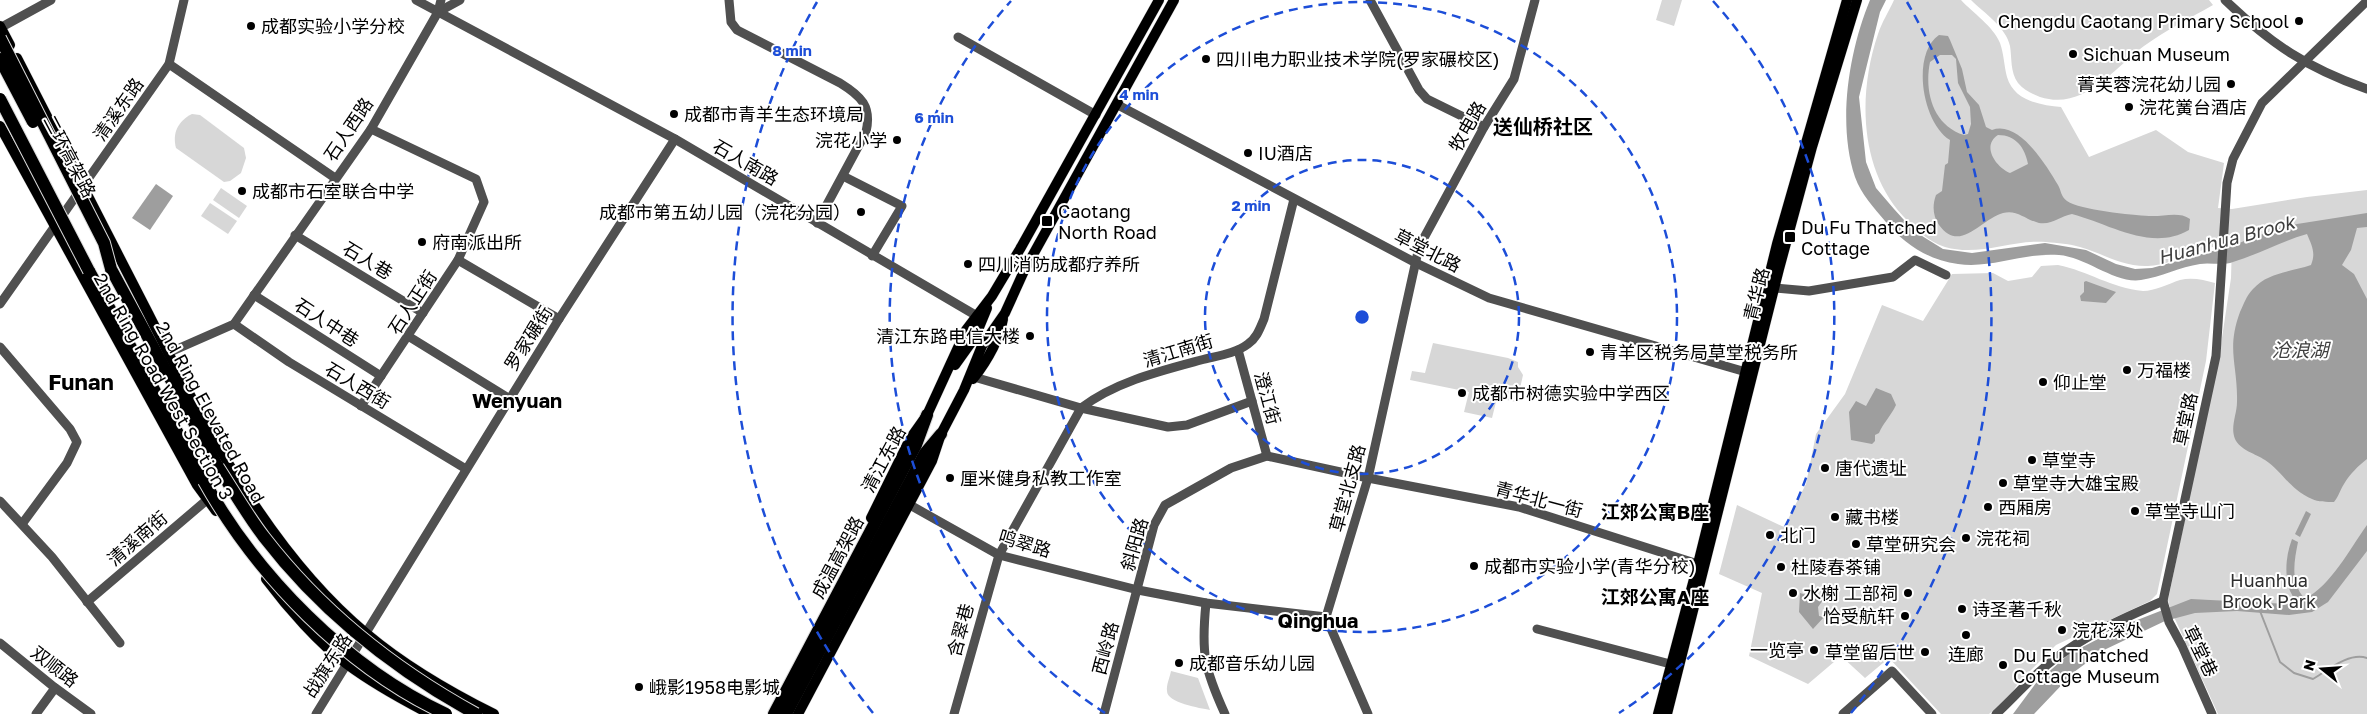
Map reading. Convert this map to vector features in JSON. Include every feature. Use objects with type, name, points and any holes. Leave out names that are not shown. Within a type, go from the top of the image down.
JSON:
[{"type":"highway","points":[[0,30],[104,243],[112,269]]},
{"type":"highway","name":"二环高架路","points":[[0,58],[71,196],[112,269]]},
{"type":"highway","name":"二环高架路","points":[[0,100],[89,271]]},
{"type":"highway","points":[[0,117],[51,216],[89,271]]},
{"type":"highway","name":"2nd Ring Elevated Road","points":[[112,269],[218,467],[263,536],[315,597],[346,626],[399,666],[476,714]]},
{"type":"highway","name":"2nd Ring Elevated Road","points":[[89,271],[212,495],[270,574],[314,621],[354,657],[416,699],[446,714]]},
{"type":"highway","name":"成温高架路","points":[[786,714],[874,537],[916,445],[927,415]]},
{"type":"highway","name":"成温高架路","points":[[774,714],[874,537],[925,453],[941,434]]},
{"type":"main road","name":"清江东路","points":[[944,380],[975,337],[992,296],[1088,124],[1096,115],[1159,0]]},
{"type":"main road","points":[[964,390],[987,359],[1000,332],[1005,313],[1024,271],[1118,105],[1174,0]]},
{"type":"main road","name":"青华路","points":[[1667,714],[1698,564],[1746,372],[1801,154],[1847,0]]},
{"type":"main road","name":"青华路","points":[[1658,714],[1676,666],[1812,148],[1857,0]]},
{"type":"main road","name":"2nd Ring Road West Section 3","points":[[0,30],[168,353],[253,505],[315,583],[367,634],[437,683],[494,714]]},
{"type":"main road","name":"2nd Ring Road West Section 3","points":[[0,126],[197,485],[280,598],[346,664],[388,693],[430,714]]},
{"type":"main road","name":"清江东路","points":[[770,714],[910,439],[927,415],[966,330],[992,296]]},
{"type":"main road","points":[[798,714],[932,461],[941,434],[964,390],[982,346],[1005,313]]},
{"type":"street","points":[[0,30],[51,0]]},
{"type":"street","name":"清溪东路","points":[[0,304],[169,64],[184,0]]},
{"type":"street","name":"石人南路","points":[[416,0],[675,140],[977,316]]},
{"type":"street","name":"石人西路","points":[[234,324],[370,129],[438,12],[441,0]]},
{"type":"street","points":[[438,12],[460,0]]},
{"type":"street","points":[[728,0],[730,22],[737,30],[840,83],[855,92],[864,101],[868,123],[866,132],[817,223]]},
{"type":"street","points":[[1370,0],[1419,90],[1427,99],[1484,127]]},
{"type":"street","name":"牧电路","points":[[1416,263],[1419,247],[1484,127],[1514,79],[1535,0]]},
{"type":"street","points":[[2225,0],[2266,38],[2302,62],[2367,89]]},
{"type":"street","name":"草堂路","points":[[2163,604],[2216,356],[2227,183],[2233,158],[2262,103],[2302,62],[2367,1]]},
{"type":"street","points":[[958,37],[1096,115]]},
{"type":"street","points":[[169,64],[335,178]]},
{"type":"street","name":"草堂北路","points":[[1118,105],[1416,263],[1505,304],[1746,372]]},
{"type":"street","name":"石人正街","points":[[361,406],[458,260],[484,202],[476,179],[370,129]]},
{"type":"street","name":"罗家碾街","points":[[367,634],[559,319],[675,140]]},
{"type":"street","points":[[843,176],[902,206],[872,256]]},
{"type":"street","name":"清江南街","points":[[1081,408],[1108,390],[1182,365],[1238,350],[1248,344],[1256,336],[1264,319],[1294,199]]},
{"type":"street","name":"石人巷","points":[[295,235],[423,313]]},
{"type":"street","points":[[458,260],[559,319]]},
{"type":"street","points":[[1774,288],[1809,291],[1894,277],[1915,260],[1946,275]]},
{"type":"street","name":"草堂北支路","points":[[1326,617],[1368,478],[1416,263]]},
{"type":"street","name":"石人中巷","points":[[254,295],[381,376]]},
{"type":"street","points":[[168,353],[234,324]]},
{"type":"street","name":"石人西街","points":[[234,324],[361,406],[466,469]]},
{"type":"street","points":[[408,336],[510,399]]},
{"type":"street","points":[[0,347],[70,430],[77,442],[67,463],[22,524]]},
{"type":"street","name":"澄江街","points":[[1238,350],[1266,456]]},
{"type":"street","points":[[974,377],[1081,408],[1168,426],[1187,425],[1252,401]]},
{"type":"street","name":"含翠巷","points":[[954,714],[999,555],[1081,408]]},
{"type":"street","points":[[1266,456],[1368,478]]},
{"type":"street","name":"斜阳路","points":[[1266,456],[1231,468],[1165,505],[1154,525],[1138,590],[1206,603],[1326,617]]},
{"type":"street","name":"青华北一街","points":[[1368,478],[1519,507],[1698,564]]},
{"type":"street","name":"清溪南街","points":[[87,602],[208,499]]},
{"type":"street","points":[[0,501],[52,557],[120,643]]},
{"type":"street","name":"鸣翠路","points":[[910,505],[999,555],[1138,590]]},
{"type":"street","name":"西岭路","points":[[1104,714],[1138,590]]},
{"type":"street","points":[[1206,603],[1204,660],[1211,684],[1225,714]]},
{"type":"street","points":[[1996,714],[2035,675],[2076,643],[2100,629],[2163,604]]},
{"type":"street","name":"草堂巷","points":[[2163,604],[2169,622],[2182,646],[2212,714]]},
{"type":"street","points":[[1326,617],[1368,714]]},
{"type":"street","points":[[1537,629],[1676,666]]},
{"type":"street","name":"战旗东路","points":[[316,714],[346,664],[367,634]]},
{"type":"street","name":"双顺路","points":[[0,643],[55,688],[91,714]]},
{"type":"street","points":[[1843,714],[1892,671],[1932,714]]},
{"type":"street","points":[[36,714],[55,688]]},
{"type":"green space","points":[[1662,0],[1682,0],[1674,26],[1656,20]]},
{"type":"green space","name":"Huanhua Brook Park","points":[[1894,0],[1961,0],[1988,25],[1997,37],[2007,77],[2015,92],[2037,103],[2061,107],[2089,157],[2156,130],[2188,152],[2224,163],[2218,208],[2232,209],[2367,190],[2367,714],[2218,714],[2170,608],[2168,600],[2220,351],[2231,278],[2232,244],[2221,245],[2159,265],[2139,266],[2080,247],[2063,244],[2033,242],[1983,249],[1958,250],[1939,245],[1928,238],[1907,221],[1888,197],[1870,153],[1866,129],[1867,81],[1872,57],[1880,30]]},
{"type":"green space","name":"Sichuan Museum","points":[[1971,0],[2209,0],[2213,5],[2144,46],[2109,76],[2084,93],[2056,100],[2034,95],[2018,83],[2012,70],[2008,39],[1994,21]]},
{"type":"green space","points":[[192,114],[200,115],[244,148],[246,158],[241,173],[230,181],[224,182],[176,148],[175,137],[177,128],[183,120]]},
{"type":"green space","points":[[221,188],[247,206],[239,218],[213,200]]},
{"type":"green space","points":[[210,203],[237,221],[228,234],[201,216]]},
{"type":"green space","name":"Du Fu Thatched Cottage","points":[[2058,265],[2120,287],[2143,291],[2157,289],[2184,279],[2198,279],[2215,283],[2206,361],[2157,594],[2150,601],[2056,645],[2019,682],[2009,697],[1989,714],[1941,714],[1889,658],[1865,678],[1841,656],[1808,684],[1749,656],[1762,593],[1719,574],[1737,505],[1784,527],[1806,484],[1816,434],[1845,394],[1882,305],[1923,321],[1952,274],[1993,273],[2008,281],[2032,277],[2041,266]]},
{"type":"green space","points":[[1433,343],[1508,358],[1518,362],[1518,367],[1523,375],[1517,402],[1497,398],[1492,418],[1464,412],[1469,392],[1410,380],[1412,371],[1425,373]]},
{"type":"green space","points":[[1171,671],[1198,678],[1210,710],[1178,702],[1168,695],[1167,686]]},
{"type":"water","name":"沧浪湖","points":[[1870,0],[1886,0],[1880,12],[1859,97],[1866,162],[1876,188],[1894,209],[1914,231],[1943,249],[1972,253],[2045,243],[2086,250],[2116,264],[2135,269],[2152,268],[2234,245],[2275,229],[2367,213],[2367,227],[2357,228],[2351,250],[2342,265],[2354,274],[2367,299],[2367,459],[2349,477],[2334,502],[2317,501],[2297,490],[2265,460],[2237,443],[2233,425],[2237,407],[2237,389],[2233,347],[2240,312],[2245,300],[2259,283],[2280,273],[2311,265],[2313,253],[2307,234],[2229,263],[2200,264],[2141,280],[2121,278],[2080,260],[2059,255],[2034,256],[1996,263],[1971,265],[1947,262],[1917,250],[1892,229],[1864,195],[1855,177],[1850,156],[1846,111],[1848,87],[1856,42]]},
{"type":"water","points":[[1939,35],[1948,36],[1962,69],[1967,92],[1979,105],[1986,127],[1992,130],[2002,129],[2012,132],[2031,146],[2058,185],[2063,198],[2067,201],[2083,207],[2119,213],[2149,216],[2181,215],[2190,219],[2189,230],[2175,236],[2145,237],[2130,234],[2072,214],[2052,222],[2039,223],[2013,212],[2008,212],[1995,216],[1963,236],[1947,233],[1937,222],[1934,207],[1936,195],[1942,191],[1945,165],[1948,163],[1950,140],[1940,131],[1927,104],[1923,72],[1925,57],[1930,44]],"holes":[[[1940,55],[1952,55],[1956,59],[1958,83],[1970,107],[1971,124],[1968,134],[1964,135],[1945,124],[1933,106],[1928,85],[1928,73],[1930,62]],[[1998,135],[2015,140],[2025,153],[2028,164],[2010,173],[2000,166],[1992,156],[1991,150],[1993,140]]]},
{"type":"water","points":[[156,184],[173,196],[150,230],[132,218]]},
{"type":"water","points":[[2086,281],[2116,292],[2106,303],[2081,301],[2080,296],[2084,292],[2084,282]]},
{"type":"water","points":[[1876,388],[1891,394],[1896,405],[1879,433],[1875,435],[1875,441],[1872,444],[1851,440],[1849,412],[1856,401],[1866,406]]},
{"type":"water","points":[[2306,511],[2311,514],[2300,537],[2295,534]]},
{"type":"water","points":[[2367,525],[2367,551],[2328,602],[2312,612],[2289,615],[2237,611],[2195,613],[2165,621],[2104,650],[2074,672],[2034,714],[2013,714],[2036,683],[2069,654],[2127,624],[2191,599],[2289,604],[2295,602],[2288,585],[2286,571],[2288,551],[2292,539],[2298,542],[2294,572],[2295,579],[2300,593],[2305,599],[2315,593],[2332,576]]},
{"type":"water","points":[[1800,593],[1823,600],[1818,607],[1819,616],[1824,617],[1813,629],[1799,612]]},
{"type":"waterway","points":[[2260,611],[2280,662],[2294,673],[2313,679],[2353,657],[2367,658]]},
{"type":"place","name":"Chengdu Caotang Primary School","points":[[2299,21]]},
{"type":"place","name":"成都实验小学分校","points":[[251,26]]},
{"type":"place","name":"Sichuan Museum","points":[[2073,54]]},
{"type":"place","name":"四川电力职业技术学院(罗家碾校区)","points":[[1206,59]]},
{"type":"place","name":"菁芙蓉浣花幼儿园","points":[[2231,84]]},
{"type":"place","name":"浣花黉台酒店","points":[[2129,107]]},
{"type":"place","name":"成都市青羊生态环境局","points":[[674,114]]},
{"type":"place","name":"浣花小学","points":[[897,140]]},
{"type":"place","name":"IU酒店","points":[[1248,153]]},
{"type":"place","name":"成都市石室联合中学","points":[[242,191]]},
{"type":"place","name":"成都市第五幼儿园（浣花分园）","points":[[861,212]]},
{"type":"place","name":"Caotang North Road","points":[[1047,221]]},
{"type":"place","name":"Du Fu Thatched Cottage","points":[[1790,237]]},
{"type":"place","name":"府南派出所","points":[[422,242]]},
{"type":"place","name":"四川消防成都疗养所","points":[[968,264]]},
{"type":"place","name":"清江东路电信大楼","points":[[1030,336]]},
{"type":"place","name":"青羊区税务局草堂税务所","points":[[1590,352]]},
{"type":"place","name":"万福楼","points":[[2127,370]]},
{"type":"place","name":"仰止堂","points":[[2043,382]]},
{"type":"place","name":"成都市树德实验中学西区","points":[[1462,393]]},
{"type":"place","name":"草堂寺","points":[[2032,460]]},
{"type":"place","name":"唐代遗址","points":[[1825,468]]},
{"type":"place","name":"厘米健身私教工作室","points":[[950,478]]},
{"type":"place","name":"草堂寺大雄宝殿","points":[[2003,483]]},
{"type":"place","name":"西厢房","points":[[1988,507]]},
{"type":"place","name":"草堂寺山门","points":[[2135,511]]},
{"type":"place","name":"藏书楼","points":[[1835,517]]},
{"type":"place","name":"北门","points":[[1770,535]]},
{"type":"place","name":"浣花祠","points":[[1966,538]]},
{"type":"place","name":"草堂研究会","points":[[1856,544]]},
{"type":"place","name":"成都市实验小学(青华分校)","points":[[1474,566]]},
{"type":"place","name":"杜陵春茶铺","points":[[1781,567]]},
{"type":"place","name":"水榭","points":[[1793,593]]},
{"type":"place","name":"工部祠","points":[[1908,593]]},
{"type":"place","name":"诗圣著千秋","points":[[1962,609]]},
{"type":"place","name":"恰受航轩","points":[[1905,616]]},
{"type":"place","name":"浣花深处","points":[[2062,630]]},
{"type":"place","name":"连廊","points":[[1966,635]]},
{"type":"place","name":"一览亭","points":[[1814,650]]},
{"type":"place","name":"草堂留后世","points":[[1925,652]]},
{"type":"place","name":"成都音乐幼儿园","points":[[1179,663]]},
{"type":"place","name":"Du Fu Thatched Cottage Museum","points":[[2003,665]]},
{"type":"place","name":"峨影1958电影城","points":[[639,687]]},
{"type":"district","name":"送仙桥社区","points":[[1543,126]]},
{"type":"district","name":"Funan","points":[[81,381]]},
{"type":"district","name":"Wenyuan","points":[[517,400]]},
{"type":"district","name":"江郊公寓B座","points":[[1655,511]]},
{"type":"district","name":"江郊公寓A座","points":[[1655,596]]},
{"type":"district","name":"Qinghua","points":[[1318,620]]},
{"type":"water label","name":"Huanhua Brook","points":[[2226,239]]}]
